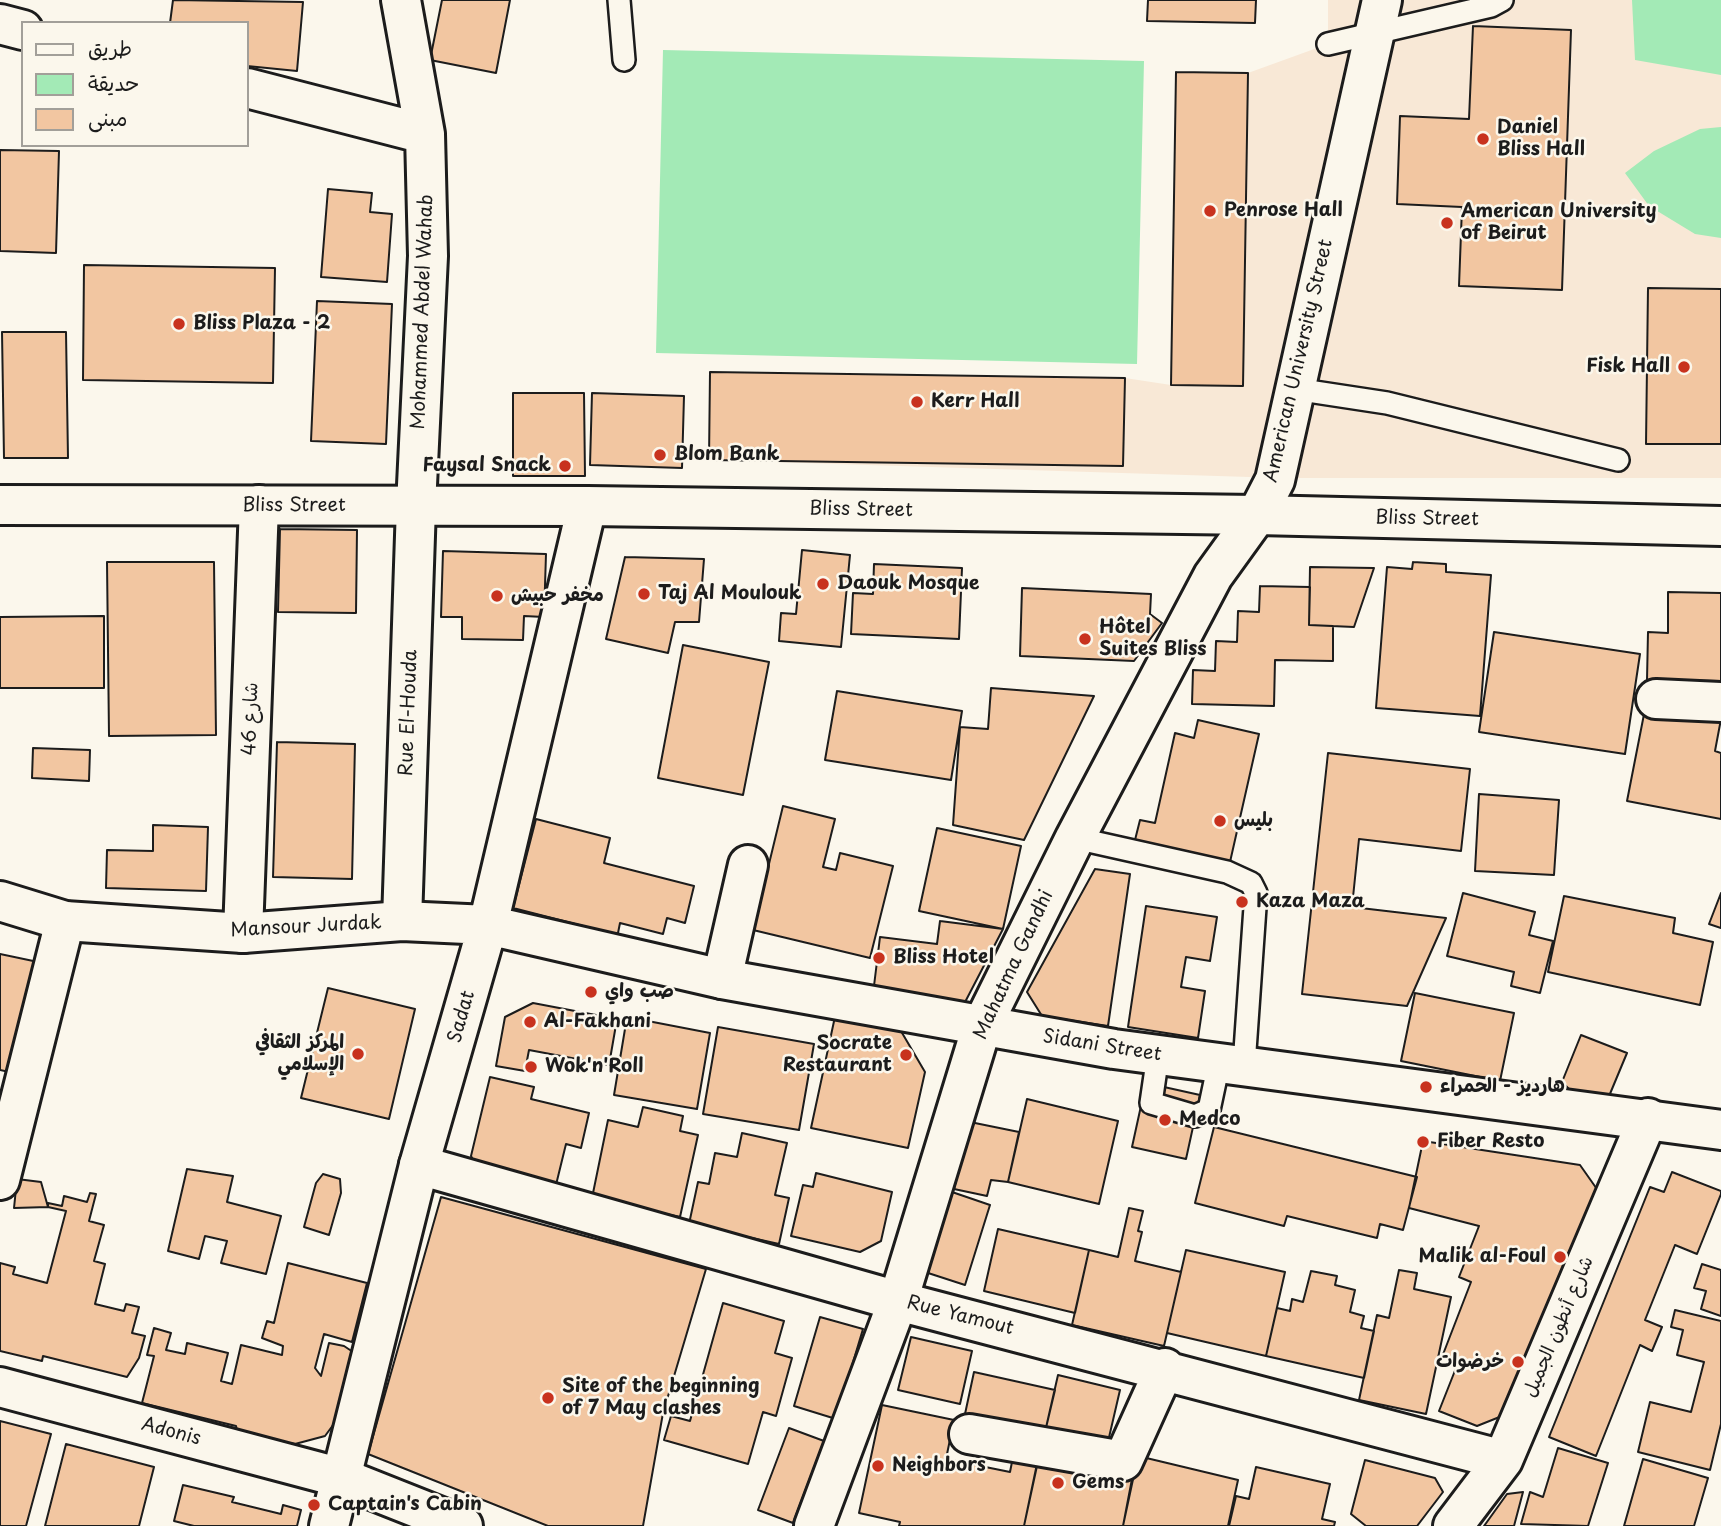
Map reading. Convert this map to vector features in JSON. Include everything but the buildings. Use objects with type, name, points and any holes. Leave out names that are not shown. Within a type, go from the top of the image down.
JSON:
[{"type":"street","name":"Mohammed Abdel Wahab","points":[[401,0],[425,134],[429,256],[416,506]]},
{"type":"street","name":"American University Street","points":[[1257,515],[1275,480],[1377,18]]},
{"type":"street","points":[[0,24],[21,29]]},
{"type":"street","points":[[248,88],[425,134]]},
{"type":"street","name":"Bliss Street","points":[[0,505],[587,506],[1257,515],[1721,526]]},
{"type":"street","name":"شارع 46","points":[[243,933],[259,505]]},
{"type":"street","name":"Rue El-Houda","points":[[402,920],[416,506]]},
{"type":"street","name":"Sadat","points":[[329,1526],[419,1165],[488,925],[587,506]]},
{"type":"street","name":"Mahatma Gandhi","points":[[814,1526],[898,1301],[982,1026],[1075,838],[1213,576],[1257,515]]},
{"type":"street","points":[[1656,699],[1721,702]]},
{"type":"street","points":[[722,979],[748,864]]},
{"type":"street","name":"Mansour Jurdak","points":[[0,901],[65,921],[243,933],[402,920],[488,925]]},
{"type":"street","points":[[0,1180],[65,921]]},
{"type":"street","name":"Sidani Street","points":[[488,925],[722,979],[982,1026],[1158,1055],[1648,1118],[1721,1130]]},
{"type":"street","name":"شارع أنطون الجميل","points":[[1453,1526],[1503,1460],[1648,1118]]},
{"type":"street","name":"Rue Yamout","points":[[419,1165],[898,1301],[1165,1368],[1503,1460]]},
{"type":"street","points":[[969,1434],[1123,1461],[1165,1368]]},
{"type":"street","name":"Adonis","points":[[0,1387],[342,1478],[463,1526]]},
{"type":"lane","points":[[619,0],[624,60]]},
{"type":"lane","points":[[1328,44],[1377,18],[1491,6],[1502,0]]},
{"type":"lane","points":[[1295,389],[1387,403],[1618,460]]},
{"type":"lane","points":[[1075,838],[1227,872],[1251,883],[1256,893],[1231,1064],[1209,1110],[1195,1116],[1151,1103],[1158,1055]]},
{"type":"shaded area","name":"American University of Beirut","points":[[1328,0],[1721,0],[1721,478],[1281,478],[709,460],[710,372],[1125,378],[1171,385],[1176,72],[1248,73],[1328,44]]},
{"type":"green space","points":[[1632,0],[1721,0],[1721,75],[1635,60]]},
{"type":"green space","points":[[663,50],[1144,61],[1137,364],[656,353]]},
{"type":"green space","points":[[1721,127],[1721,238],[1695,234],[1649,206],[1625,173],[1654,151],[1700,129]]},
{"type":"place","name":"Daniel Bliss Hall","points":[[1483,139]]},
{"type":"place","name":"Penrose Hall","points":[[1210,211]]},
{"type":"place","name":"American University of Beirut","points":[[1447,223]]},
{"type":"place","name":"Bliss Plaza - 2","points":[[179,324]]},
{"type":"place","name":"Fisk Hall","points":[[1684,367]]},
{"type":"place","name":"Kerr Hall","points":[[917,402]]},
{"type":"place","name":"Blom Bank","points":[[660,455]]},
{"type":"place","name":"Faysal Snack","points":[[565,466]]},
{"type":"place","name":"Daouk Mosque","points":[[823,584]]},
{"type":"place","name":"Taj Al Moulouk","points":[[644,594]]},
{"type":"place","name":"مخفر حبيش","points":[[497,596]]},
{"type":"place","name":"Hôtel Suites Bliss","points":[[1085,639]]},
{"type":"place","name":"بليس","points":[[1220,821]]},
{"type":"place","name":"Kaza Maza","points":[[1242,902]]},
{"type":"place","name":"Bliss Hotel","points":[[879,958]]},
{"type":"place","name":"صب واي","points":[[591,992]]},
{"type":"place","name":"Al-Fakhani","points":[[530,1022]]},
{"type":"place","name":"المركز الثقافي الإسلامي","points":[[358,1054]]},
{"type":"place","name":"Socrate Restaurant","points":[[906,1055]]},
{"type":"place","name":"Wok'n'Roll","points":[[531,1067]]},
{"type":"place","name":"هارديز - الحمراء","points":[[1426,1087]]},
{"type":"place","name":"Medco","points":[[1165,1120]]},
{"type":"place","name":"Fiber Resto","points":[[1423,1142]]},
{"type":"place","name":"Malik al-Foul","points":[[1560,1257]]},
{"type":"place","name":"خرضوات","points":[[1518,1362]]},
{"type":"place","name":"Site of the beginning of 7 May clashes","points":[[548,1398]]},
{"type":"place","name":"Neighbors","points":[[878,1466]]},
{"type":"place","name":"Gems","points":[[1058,1483]]},
{"type":"place","name":"Captain's Cabin","points":[[314,1505]]}]
